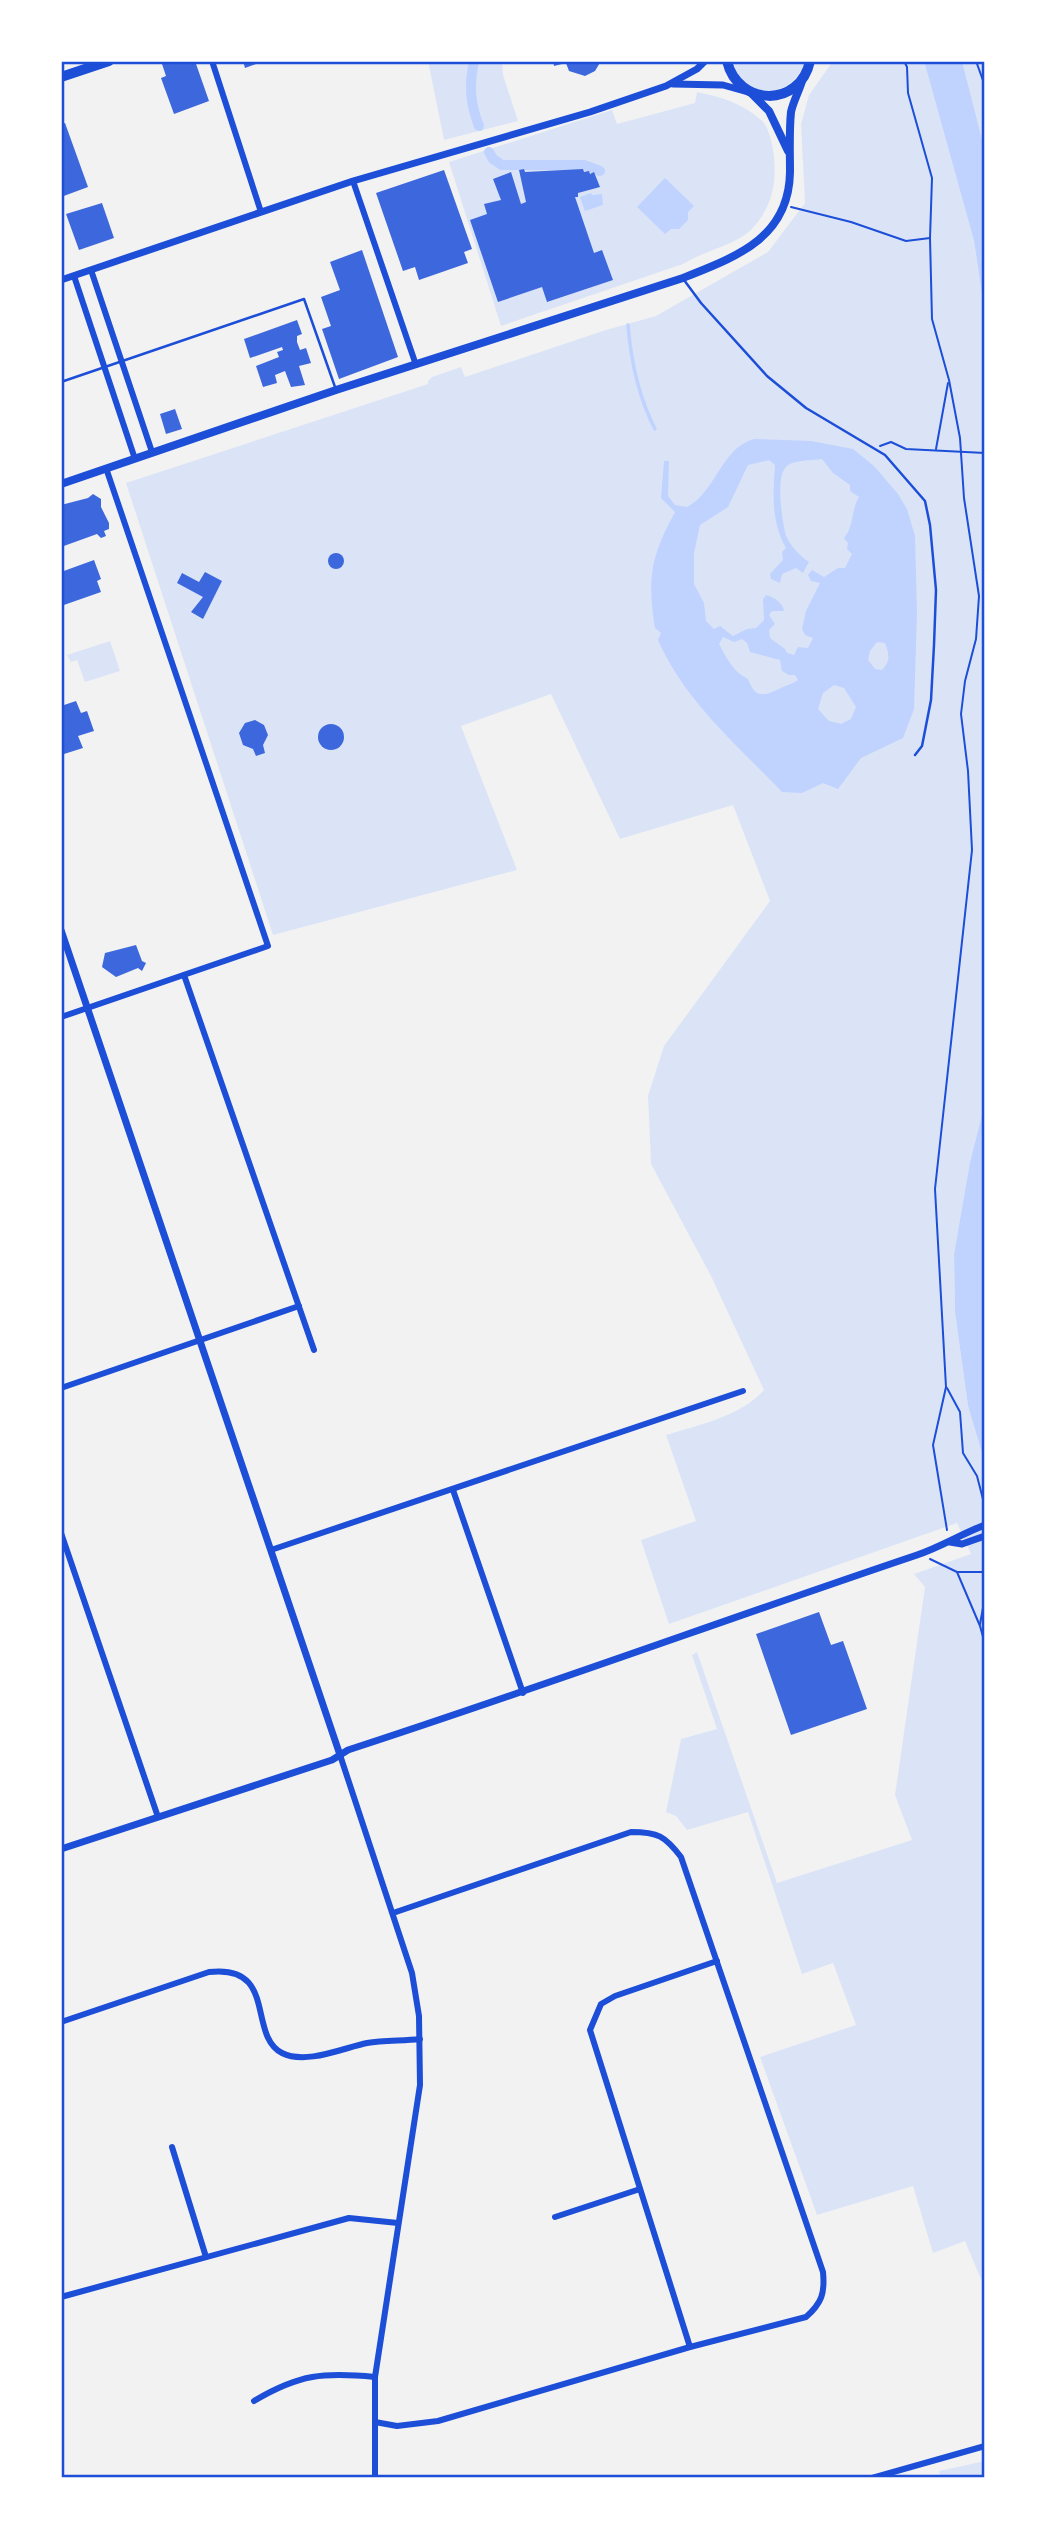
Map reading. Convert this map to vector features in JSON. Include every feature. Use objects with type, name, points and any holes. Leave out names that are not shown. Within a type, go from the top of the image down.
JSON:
[{"type":"highway","points":[[61,77],[109,61]]},
{"type":"highway","points":[[727,61],[732,76],[750,92],[774,96],[786,93],[804,78],[816,61]]},
{"type":"highway","points":[[804,78],[810,61]]},
{"type":"main road","points":[[61,484],[336,390],[683,278],[734,257],[754,246],[766,235],[784,204],[789,189],[792,110],[804,78]]},
{"type":"main road","points":[[750,92],[769,111],[789,154]]},
{"type":"street","points":[[212,61],[261,212]]},
{"type":"street","points":[[61,280],[353,181],[590,112],[673,84],[705,61]]},
{"type":"street","points":[[673,84],[723,85],[750,92]]},
{"type":"street","points":[[353,181],[416,365]]},
{"type":"street","points":[[91,270],[152,452]]},
{"type":"street","points":[[74,276],[135,458]]},
{"type":"street","points":[[61,1017],[268,946],[106,468]]},
{"type":"street","points":[[61,930],[412,1973],[421,2039],[420,2085],[375,2377],[375,2478]]},
{"type":"street","points":[[184,975],[314,1350]]},
{"type":"street","points":[[61,1388],[299,1307]]},
{"type":"street","points":[[271,1550],[743,1391]]},
{"type":"street","points":[[453,1490],[523,1693]]},
{"type":"street","points":[[61,1849],[315,1765],[348,1750],[523,1693],[920,1554],[950,1542],[959,1534],[985,1525]]},
{"type":"street","points":[[61,1533],[63,1547],[158,1817]]},
{"type":"street","points":[[950,1542],[962,1544],[985,1536]]},
{"type":"street","points":[[374,2422],[397,2426],[438,2421],[690,2347],[806,2317],[818,2307],[825,2291],[823,2272],[681,1857],[667,1839],[650,1832],[631,1832],[393,1913]]},
{"type":"street","points":[[690,2347],[590,2030],[601,2004],[615,1996],[717,1961]]},
{"type":"street","points":[[61,2022],[209,1972],[226,1970],[241,1975],[252,1987],[270,2041],[281,2053],[296,2057],[311,2056],[369,2043],[421,2039]]},
{"type":"street","points":[[172,2147],[206,2257]]},
{"type":"street","points":[[555,2217],[640,2189]]},
{"type":"street","points":[[61,2297],[349,2218],[398,2223]]},
{"type":"street","points":[[254,2401],[291,2383],[320,2374],[375,2377]]},
{"type":"street","points":[[872,2478],[985,2446]]},
{"type":"lane","points":[[683,278],[728,334],[784,391],[806,408],[877,449],[904,474],[925,500],[936,590],[931,700],[922,746],[915,755]]},
{"type":"lane","points":[[61,382],[304,299],[336,390]]},
{"type":"path","points":[[904,61],[907,67],[908,93],[932,178],[932,319],[949,380],[960,438],[964,498],[979,596],[976,639],[965,681],[961,714],[968,771],[972,850],[934,1189],[947,1387],[933,1444],[950,1542]]},
{"type":"path","points":[[976,61],[985,86]]},
{"type":"path","points":[[784,204],[851,222],[906,241],[930,238]]},
{"type":"path","points":[[935,450],[949,380]]},
{"type":"path","points":[[877,449],[891,442],[906,449],[985,453]]},
{"type":"path","points":[[947,1387],[960,1412],[963,1453],[977,1476],[985,1507]]},
{"type":"path","points":[[920,1554],[957,1572],[985,1572]]},
{"type":"path","points":[[957,1572],[985,1644]]},
{"type":"path","points":[[980,1626],[985,1597]]},
{"type":"shaded area","points":[[428,61],[502,61],[503,75],[518,121],[444,140]]},
{"type":"shaded area","points":[[733,61],[805,61],[799,74],[790,83],[780,89],[768,91],[747,84],[738,74]]},
{"type":"shaded area","points":[[833,61],[924,61],[974,241],[985,314],[985,1103],[970,1162],[954,1254],[955,1312],[968,1406],[985,1463],[985,2289],[965,2241],[933,2253],[913,2186],[817,2215],[760,2057],[856,2025],[833,1963],[802,1974],[748,1812],[687,1830],[676,1816],[666,1812],[681,1739],[717,1729],[692,1655],[697,1652],[777,1883],[912,1840],[895,1795],[925,1587],[914,1574],[971,1554],[957,1523],[669,1624],[641,1540],[696,1521],[666,1435],[732,1413],[744,1407],[764,1390],[711,1276],[651,1164],[648,1096],[664,1046],[770,901],[733,805],[620,839],[551,694],[461,726],[517,870],[273,935],[126,483],[428,384],[432,377],[461,367],[465,377],[656,316],[768,252],[805,203],[801,124],[809,95]]},
{"type":"shaded area","points":[[962,61],[985,61],[985,151]]},
{"type":"shaded area","points":[[697,92],[739,105],[754,114],[767,128],[774,156],[773,190],[765,211],[751,230],[737,240],[683,264],[501,326],[449,162],[612,110],[617,124],[695,103]]},
{"type":"shaded area","points":[[110,641],[120,671],[85,682],[77,660],[71,662],[67,655]]},
{"type":"shaded area","points":[[985,2461],[985,2478],[940,2478],[939,2471]]},
{"type":"water","points":[[924,61],[962,61],[985,151],[985,314],[974,241]]},
{"type":"water","points":[[665,178],[694,206],[688,212],[688,220],[679,229],[671,229],[665,234],[637,207]]},
{"type":"water","points":[[591,193],[602,194],[603,205],[585,211],[580,197]]},
{"type":"water","points":[[754,439],[811,441],[853,449],[874,466],[898,494],[907,509],[915,536],[917,613],[914,709],[903,738],[861,758],[838,789],[823,783],[802,793],[782,792],[697,702],[669,662],[658,640],[661,633],[655,628],[651,581],[656,555],[675,512],[661,498],[664,461],[669,461],[668,496],[675,505],[687,507],[705,491],[734,451]],"holes":[[[822,459],[833,473],[850,485],[850,491],[859,497],[844,538],[848,543],[847,549],[852,554],[845,568],[838,568],[824,577],[812,570],[808,575],[811,581],[820,583],[806,611],[802,629],[805,635],[813,638],[808,648],[798,647],[794,655],[787,653],[770,638],[769,630],[775,624],[769,615],[772,611],[784,611],[782,605],[772,597],[766,595],[763,599],[764,620],[756,628],[733,636],[720,626],[714,629],[706,621],[704,603],[694,584],[694,553],[700,525],[728,507],[748,465],[769,460],[775,465],[775,518],[786,548],[782,552],[783,560],[770,574],[771,579],[780,583],[782,574],[796,568],[803,573],[809,562],[788,540],[781,509],[782,474],[788,465]],[[723,637],[734,642],[742,639],[747,643],[750,652],[780,660],[782,671],[795,675],[798,680],[771,692],[758,693],[748,679],[731,664],[719,644]],[[877,642],[885,643],[888,657],[882,670],[875,669],[868,660],[870,651]],[[834,685],[844,688],[856,707],[851,719],[841,724],[829,721],[818,709],[823,693]]]},
{"type":"water","points":[[985,1103],[985,1463],[968,1406],[955,1312],[954,1254],[970,1162]]},
{"type":"building","points":[[161,61],[195,61],[209,101],[174,114],[161,78],[166,76]]},
{"type":"building","points":[[243,61],[262,61],[262,62],[245,68]]},
{"type":"building","points":[[553,61],[601,61],[595,71],[585,76],[569,71],[566,63],[554,66]]},
{"type":"building","points":[[65,123],[88,187],[61,197],[61,124]]},
{"type":"building","points":[[524,169],[525,172],[583,169],[590,174],[594,172],[600,187],[578,193],[578,197],[575,197],[594,253],[602,250],[613,280],[547,302],[542,287],[498,302],[470,220],[487,214],[484,204],[501,200],[493,179],[511,172],[521,204],[526,202],[519,170]]},
{"type":"building","points":[[444,170],[472,249],[464,252],[468,263],[419,280],[415,267],[403,271],[376,193]]},
{"type":"building","points":[[102,203],[114,238],[79,250],[66,214]]},
{"type":"building","points":[[362,250],[398,357],[339,379],[322,329],[331,326],[321,297],[340,290],[330,262]]},
{"type":"building","points":[[297,320],[302,334],[297,336],[297,342],[300,350],[306,348],[311,363],[299,366],[305,385],[291,387],[285,371],[275,375],[277,383],[263,387],[256,366],[279,357],[277,352],[283,350],[282,347],[250,358],[244,339]]},
{"type":"building","points":[[175,409],[182,429],[166,434],[160,414]]},
{"type":"building","points":[[93,494],[101,499],[101,507],[109,523],[109,529],[104,531],[106,536],[101,538],[97,534],[61,547],[61,505],[88,498]]},
{"type":"building","points":[[336,553],[342,555],[342,567],[336,569],[330,567],[328,561],[330,555]]},
{"type":"building","points":[[94,560],[101,579],[97,581],[101,592],[61,606],[61,572]]},
{"type":"building","points":[[205,572],[222,581],[203,619],[191,612],[203,597],[177,583],[182,573],[199,582]]},
{"type":"building","points":[[76,701],[81,713],[87,711],[94,731],[78,736],[83,748],[64,754],[61,746],[61,706]]},
{"type":"building","points":[[255,720],[264,725],[268,735],[263,745],[265,753],[256,756],[253,749],[243,745],[239,733],[245,723]]},
{"type":"building","points":[[331,724],[340,728],[344,737],[340,746],[331,750],[322,746],[318,737],[322,728]]},
{"type":"building","points":[[136,945],[142,961],[146,963],[142,971],[138,968],[116,977],[102,967],[105,953]]},
{"type":"building","points":[[819,1612],[831,1645],[843,1641],[867,1709],[791,1735],[756,1634]]},
{"type":"waterway","points":[[474,61],[471,94],[479,126]]},
{"type":"waterway","points":[[489,152],[493,159],[502,165],[584,165],[600,171]]},
{"type":"waterway","points":[[628,325],[636,378],[655,429]]}]
